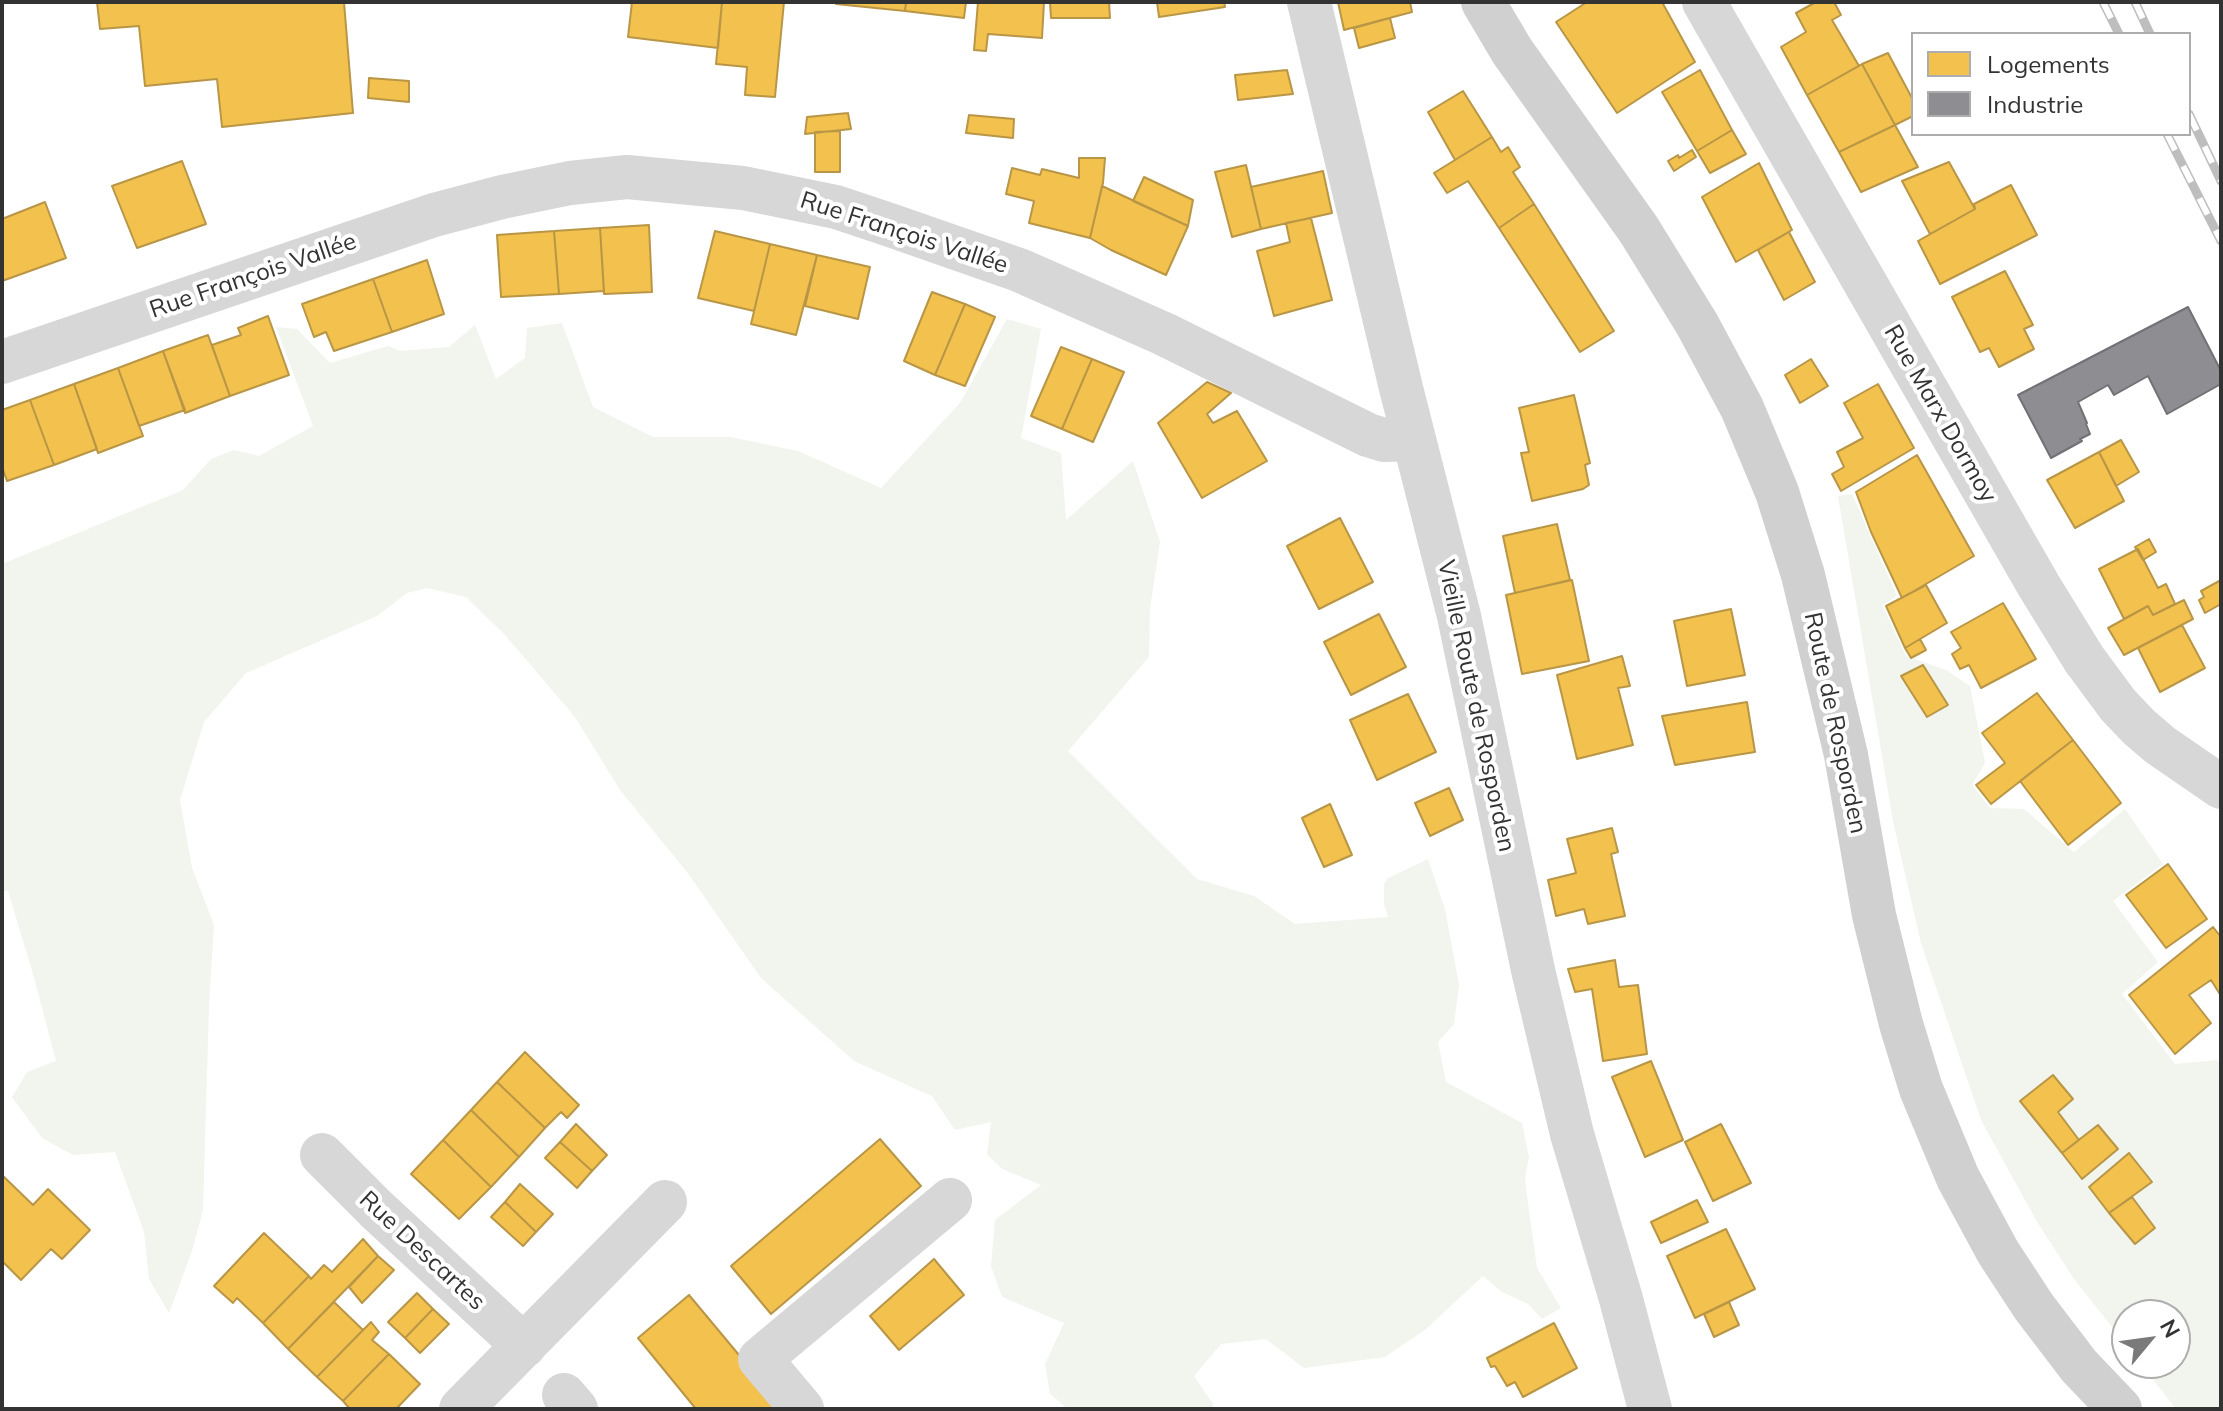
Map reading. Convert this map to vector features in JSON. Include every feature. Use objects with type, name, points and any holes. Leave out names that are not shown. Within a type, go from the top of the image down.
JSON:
[{"type":"main road","name":"Route de Rosporden","points":[[1471,2],[1512,51],[1639,230],[1709,346],[1742,408],[1777,492],[1803,575],[1846,755],[1874,915],[1921,1089],[1958,1178],[1998,1252],[2079,1366],[2120,1409]]},
{"type":"main road","name":"Route de Rosporden","points":[[1483,2],[1512,51]]},
{"type":"street","name":"Vieille Route de Rosporden","points":[[1309,2],[1459,616],[1533,970],[1572,1134],[1650,1409]]},
{"type":"street","name":"Rue Marx Dormoy","points":[[1704,2],[2039,586],[2084,659],[2118,705],[2139,727],[2221,787]]},
{"type":"street","name":"Rue François Vallée","points":[[2,362],[434,215],[570,183],[627,177],[758,191],[836,207],[1019,270],[1164,334],[1368,435],[1384,440],[1414,439]]},
{"type":"street","name":"Rue Descartes","points":[[322,1155],[524,1346]]},
{"type":"street","points":[[802,1409],[760,1359],[950,1200]]},
{"type":"street","points":[[461,1409],[665,1202]]},
{"type":"shaded area","points":[[1007,319],[1041,329],[1021,438],[1061,453],[1066,520],[1133,461],[1160,542],[1150,609],[1149,657],[1068,751],[1197,879],[1254,896],[1295,924],[1388,917],[1384,904],[1384,884],[1388,878],[1428,859],[1445,909],[1459,985],[1454,1024],[1438,1042],[1446,1082],[1522,1123],[1529,1157],[1525,1178],[1537,1268],[1561,1308],[1542,1319],[1528,1304],[1502,1292],[1483,1276],[1426,1329],[1385,1357],[1304,1368],[1266,1339],[1221,1344],[1194,1376],[1213,1404],[1213,1409],[1068,1409],[1050,1394],[1045,1364],[1064,1323],[1002,1297],[991,1266],[995,1220],[1041,1185],[1002,1169],[987,1154],[991,1122],[955,1130],[932,1096],[854,1061],[761,978],[687,872],[620,790],[575,717],[505,635],[466,597],[427,588],[407,593],[377,616],[246,673],[204,722],[180,800],[192,868],[214,925],[203,1210],[192,1251],[169,1313],[149,1279],[144,1232],[115,1152],[73,1155],[42,1138],[12,1097],[27,1072],[56,1061],[8,891],[2,891],[2,564],[183,490],[211,459],[234,450],[259,456],[313,426],[276,327],[297,329],[330,363],[388,346],[400,351],[449,347],[475,325],[496,379],[525,358],[527,328],[562,323],[593,407],[653,437],[730,437],[798,451],[881,488],[960,403]]},
{"type":"shaded area","points":[[1852,494],[1897,596],[1882,605],[1906,656],[1946,670],[1970,686],[1985,763],[1972,785],[1990,808],[2024,809],[2074,852],[2125,809],[2163,864],[2113,901],[2158,962],[2122,994],[2175,1064],[2217,1060],[2221,1066],[2221,1409],[2176,1409],[2153,1379],[2191,1379],[2191,1299],[2111,1299],[2111,1326],[2074,1279],[2036,1220],[1981,1120],[1921,943],[1893,821],[1838,496]]},
{"type":"building: Logements","points":[[97,2],[344,2],[353,113],[222,127],[217,79],[145,86],[139,26],[100,29]]},
{"type":"building: Logements","points":[[632,2],[722,2],[718,48],[628,37]]},
{"type":"building: Logements","points":[[722,2],[784,2],[775,97],[745,95],[747,67],[716,64]]},
{"type":"building: Logements","points":[[836,2],[906,2],[905,11]]},
{"type":"building: Logements","points":[[906,2],[966,2],[964,18],[905,11]]},
{"type":"building: Logements","points":[[978,2],[1044,2],[1042,38],[988,34],[986,51],[974,50]]},
{"type":"building: Logements","points":[[1050,2],[1109,2],[1110,18],[1051,18]]},
{"type":"building: Logements","points":[[1157,2],[1224,2],[1225,7],[1159,17]]},
{"type":"building: Logements","points":[[1338,2],[1410,2],[1412,12],[1344,30]]},
{"type":"building: Logements","points":[[1587,2],[1662,2],[1695,62],[1617,113],[1556,22]]},
{"type":"building: Logements","points":[[1816,2],[1834,2],[1841,15],[1832,20],[1859,66],[1807,95],[1781,47],[1806,32],[1796,13]]},
{"type":"building: Logements","points":[[1390,18],[1395,38],[1359,48],[1354,28]]},
{"type":"building: Logements","points":[[1888,53],[1911,96],[1911,117],[1895,125],[1862,64]]},
{"type":"building: Logements","points":[[1862,64],[1895,125],[1839,152],[1807,95]]},
{"type":"building: Logements","points":[[1287,70],[1293,94],[1238,100],[1235,75]]},
{"type":"building: Logements","points":[[1700,70],[1732,130],[1697,151],[1662,92]]},
{"type":"building: Logements","points":[[369,78],[409,81],[409,102],[368,98]]},
{"type":"building: Logements","points":[[1463,91],[1492,137],[1455,160],[1428,112]]},
{"type":"building: Logements","points":[[848,113],[851,129],[805,134],[807,117]]},
{"type":"building: Logements","points":[[969,115],[1014,119],[1013,138],[966,133]]},
{"type":"building: Logements","points":[[1895,125],[1918,167],[1861,192],[1839,152]]},
{"type":"building: Logements","points":[[1732,130],[1746,154],[1710,173],[1697,151]]},
{"type":"building: Logements","points":[[840,131],[840,172],[815,172],[815,132]]},
{"type":"building: Logements","points":[[1492,137],[1501,152],[1508,147],[1520,167],[1513,172],[1534,204],[1499,228],[1468,181],[1447,193],[1434,173]]},
{"type":"building: Logements","points":[[1692,150],[1696,157],[1674,171],[1668,161]]},
{"type":"building: Logements","points":[[1079,158],[1105,158],[1103,183],[1090,238],[1029,223],[1034,201],[1006,194],[1012,168],[1040,175],[1042,169],[1079,178]]},
{"type":"building: Logements","points":[[182,161],[206,224],[137,248],[112,186]]},
{"type":"building: Logements","points":[[1949,162],[1975,209],[1930,234],[1902,181]]},
{"type":"building: Logements","points":[[1759,163],[1792,230],[1736,262],[1702,197]]},
{"type":"building: Logements","points":[[1246,165],[1261,229],[1232,237],[1215,172]]},
{"type":"building: Logements","points":[[1323,171],[1332,213],[1261,229],[1251,187]]},
{"type":"building: Logements","points":[[1144,177],[1193,200],[1188,226],[1133,201]]},
{"type":"building: Logements","points":[[2011,185],[2037,235],[1940,284],[1918,241],[1975,209],[1974,204]]},
{"type":"building: Logements","points":[[1102,186],[1188,226],[1166,275],[1090,238]]},
{"type":"building: Logements","points":[[45,202],[66,258],[2,281],[2,219]]},
{"type":"building: Logements","points":[[1534,204],[1614,331],[1580,352],[1499,228]]},
{"type":"building: Logements","points":[[1311,218],[1332,300],[1274,316],[1257,251],[1290,242],[1286,223]]},
{"type":"building: Logements","points":[[649,225],[652,292],[604,294],[600,228]]},
{"type":"building: Logements","points":[[600,228],[604,291],[559,294],[554,231]]},
{"type":"building: Logements","points":[[554,231],[559,294],[501,297],[497,235]]},
{"type":"building: Logements","points":[[715,231],[770,244],[754,311],[698,298]]},
{"type":"building: Logements","points":[[1789,232],[1815,282],[1784,300],[1758,250]]},
{"type":"building: Logements","points":[[770,244],[817,255],[796,335],[751,324]]},
{"type":"building: Logements","points":[[817,255],[870,267],[858,319],[805,306]]},
{"type":"building: Logements","points":[[427,260],[444,314],[392,332],[373,279]]},
{"type":"building: Logements","points":[[2005,271],[2033,325],[2024,329],[2034,349],[1999,367],[1989,348],[1980,352],[1952,297]]},
{"type":"building: Logements","points":[[373,279],[392,332],[334,351],[326,332],[314,337],[302,304]]},
{"type":"building: Logements","points":[[932,292],[965,304],[935,375],[904,361]]},
{"type":"building: Logements","points":[[965,304],[995,317],[965,386],[935,375]]},
{"type":"building: Logements","points":[[268,316],[289,375],[230,396],[212,345],[241,335],[238,328]]},
{"type":"building: Logements","points":[[208,335],[230,396],[185,413],[163,351]]},
{"type":"building: Logements","points":[[1061,347],[1092,359],[1062,429],[1031,416]]},
{"type":"building: Logements","points":[[163,351],[185,410],[139,426],[118,368]]},
{"type":"building: Logements","points":[[1092,359],[1124,372],[1093,442],[1062,429]]},
{"type":"building: Logements","points":[[1811,359],[1828,386],[1800,403],[1785,375]]},
{"type":"building: Logements","points":[[118,368],[143,436],[98,453],[74,384]]},
{"type":"building: Logements","points":[[1207,382],[1231,393],[1207,414],[1213,423],[1237,411],[1267,461],[1202,498],[1158,423]]},
{"type":"building: Logements","points":[[74,384],[97,449],[54,465],[30,400]]},
{"type":"building: Logements","points":[[1878,384],[1914,448],[1841,491],[1832,474],[1844,467],[1837,452],[1863,438],[1844,403]]},
{"type":"building: Logements","points":[[1574,395],[1590,463],[1585,465],[1589,485],[1532,501],[1521,453],[1529,452],[1519,408]]},
{"type":"building: Logements","points":[[30,400],[54,465],[7,481],[2,467],[2,410]]},
{"type":"building: Logements","points":[[2121,440],[2139,472],[2116,486],[2099,452]]},
{"type":"building: Logements","points":[[2099,452],[2124,501],[2075,528],[2047,480]]},
{"type":"building: Logements","points":[[1917,455],[1974,556],[1902,598],[1856,492]]},
{"type":"building: Logements","points":[[1340,518],[1373,582],[1319,609],[1287,546]]},
{"type":"building: Logements","points":[[1557,524],[1570,580],[1515,593],[1503,536]]},
{"type":"building: Logements","points":[[2149,539],[2156,552],[2143,560],[2135,547]]},
{"type":"building: Logements","points":[[2138,549],[2158,588],[2166,584],[2175,604],[2153,615],[2148,606],[2124,619],[2099,569]]},
{"type":"building: Logements","points":[[1572,580],[1589,661],[1522,674],[1506,595]]},
{"type":"building: Logements","points":[[2221,580],[2221,604],[2205,613],[2199,600],[2204,597],[2201,591]]},
{"type":"building: Logements","points":[[1926,585],[1947,623],[1905,648],[1886,606]]},
{"type":"building: Logements","points":[[2184,600],[2193,619],[2124,655],[2108,628],[2148,606],[2153,615]]},
{"type":"building: Logements","points":[[2003,603],[2036,659],[1981,688],[1969,665],[1960,669],[1952,654],[1961,648],[1951,632]]},
{"type":"building: Logements","points":[[1731,609],[1745,675],[1687,686],[1674,621]]},
{"type":"building: Logements","points":[[1379,614],[1406,667],[1351,695],[1324,642]]},
{"type":"building: Logements","points":[[2182,625],[2205,668],[2160,692],[2138,648]]},
{"type":"building: Logements","points":[[1920,639],[1926,650],[1911,658],[1905,648]]},
{"type":"building: Logements","points":[[1622,656],[1630,686],[1618,688],[1633,745],[1577,759],[1557,675]]},
{"type":"building: Logements","points":[[1923,665],[1948,705],[1927,717],[1901,676]]},
{"type":"building: Logements","points":[[2037,693],[2073,740],[1991,804],[1976,785],[2005,763],[1982,733]]},
{"type":"building: Logements","points":[[1408,694],[1436,752],[1377,780],[1350,720]]},
{"type":"building: Logements","points":[[1747,702],[1755,752],[1675,765],[1662,716]]},
{"type":"building: Logements","points":[[2073,740],[2121,803],[2068,845],[2020,781]]},
{"type":"building: Logements","points":[[1449,788],[1463,820],[1430,836],[1415,803]]},
{"type":"building: Logements","points":[[1330,804],[1352,855],[1324,867],[1302,818]]},
{"type":"building: Logements","points":[[1612,828],[1618,852],[1611,854],[1625,916],[1588,924],[1584,909],[1556,916],[1548,880],[1576,873],[1567,839]]},
{"type":"building: Logements","points":[[2168,864],[2207,919],[2166,948],[2126,895]]},
{"type":"building: Logements","points":[[2213,927],[2221,937],[2221,996],[2211,980],[2189,995],[2211,1023],[2175,1054],[2129,995]]},
{"type":"building: Logements","points":[[1615,960],[1619,987],[1638,985],[1647,1054],[1603,1061],[1592,989],[1575,992],[1568,969]]},
{"type":"building: Logements","points":[[525,1052],[579,1105],[567,1118],[561,1112],[545,1128],[497,1082]]},
{"type":"building: Logements","points":[[1651,1061],[1683,1140],[1645,1157],[1612,1077]]},
{"type":"building: Logements","points":[[2053,1075],[2073,1099],[2058,1112],[2079,1140],[2062,1153],[2020,1101]]},
{"type":"building: Logements","points":[[497,1082],[545,1128],[519,1157],[471,1110]]},
{"type":"building: Logements","points":[[471,1110],[519,1157],[491,1187],[443,1140]]},
{"type":"building: Logements","points":[[576,1124],[607,1155],[592,1171],[560,1142]]},
{"type":"building: Logements","points":[[1721,1124],[1751,1183],[1713,1201],[1685,1142]]},
{"type":"building: Logements","points":[[2098,1125],[2118,1149],[2082,1179],[2062,1153]]},
{"type":"building: Logements","points":[[880,1139],[921,1186],[771,1314],[731,1266]]},
{"type":"building: Logements","points":[[443,1140],[491,1187],[459,1219],[411,1174]]},
{"type":"building: Logements","points":[[560,1142],[592,1171],[577,1188],[545,1158]]},
{"type":"building: Logements","points":[[2129,1153],[2152,1182],[2109,1213],[2089,1187]]},
{"type":"building: Logements","points":[[2,1175],[33,1205],[48,1189],[90,1230],[62,1259],[51,1249],[21,1280],[2,1261]]},
{"type":"building: Logements","points":[[520,1184],[553,1214],[536,1232],[505,1202]]},
{"type":"building: Logements","points":[[2132,1197],[2155,1228],[2135,1244],[2109,1213]]},
{"type":"building: Logements","points":[[1697,1200],[1708,1222],[1661,1243],[1651,1222]]},
{"type":"building: Logements","points":[[505,1202],[536,1232],[523,1246],[491,1217]]},
{"type":"building: Logements","points":[[1726,1229],[1755,1289],[1695,1318],[1667,1256]]},
{"type":"building: Logements","points":[[264,1233],[309,1276],[263,1323],[237,1298],[233,1303],[214,1286]]},
{"type":"building: Logements","points":[[363,1239],[378,1256],[288,1349],[263,1323],[309,1276],[311,1279],[324,1265],[332,1272]]},
{"type":"building: Logements","points":[[378,1256],[394,1270],[362,1303],[349,1287]]},
{"type":"building: Logements","points":[[934,1259],[964,1295],[899,1350],[870,1316]]},
{"type":"building: Logements","points":[[417,1293],[433,1309],[405,1338],[388,1322]]},
{"type":"building: Logements","points":[[689,1295],[784,1409],[696,1409],[638,1338]]},
{"type":"building: Logements","points":[[334,1302],[363,1330],[317,1377],[288,1349]]},
{"type":"building: Logements","points":[[1729,1302],[1739,1325],[1714,1337],[1704,1314]]},
{"type":"building: Logements","points":[[433,1309],[449,1324],[420,1353],[405,1338]]},
{"type":"building: Logements","points":[[371,1322],[379,1332],[372,1340],[389,1354],[343,1401],[317,1377]]},
{"type":"building: Logements","points":[[1554,1323],[1577,1368],[1523,1397],[1515,1382],[1507,1386],[1487,1358]]},
{"type":"building: Logements","points":[[389,1354],[420,1384],[396,1409],[350,1409],[343,1401]]},
{"type":"building: Industrie","points":[[2188,307],[2221,371],[2221,384],[2167,414],[2148,376],[2114,395],[2108,385],[2078,402],[2090,434],[2051,458],[2018,395]]},
{"type":"railway","points":[[2103,2],[2118,32]]},
{"type":"railway","points":[[2135,2],[2149,32]]},
{"type":"railway","points":[[2191,118],[2221,181]]},
{"type":"railway","points":[[2168,136],[2221,241]]}]
